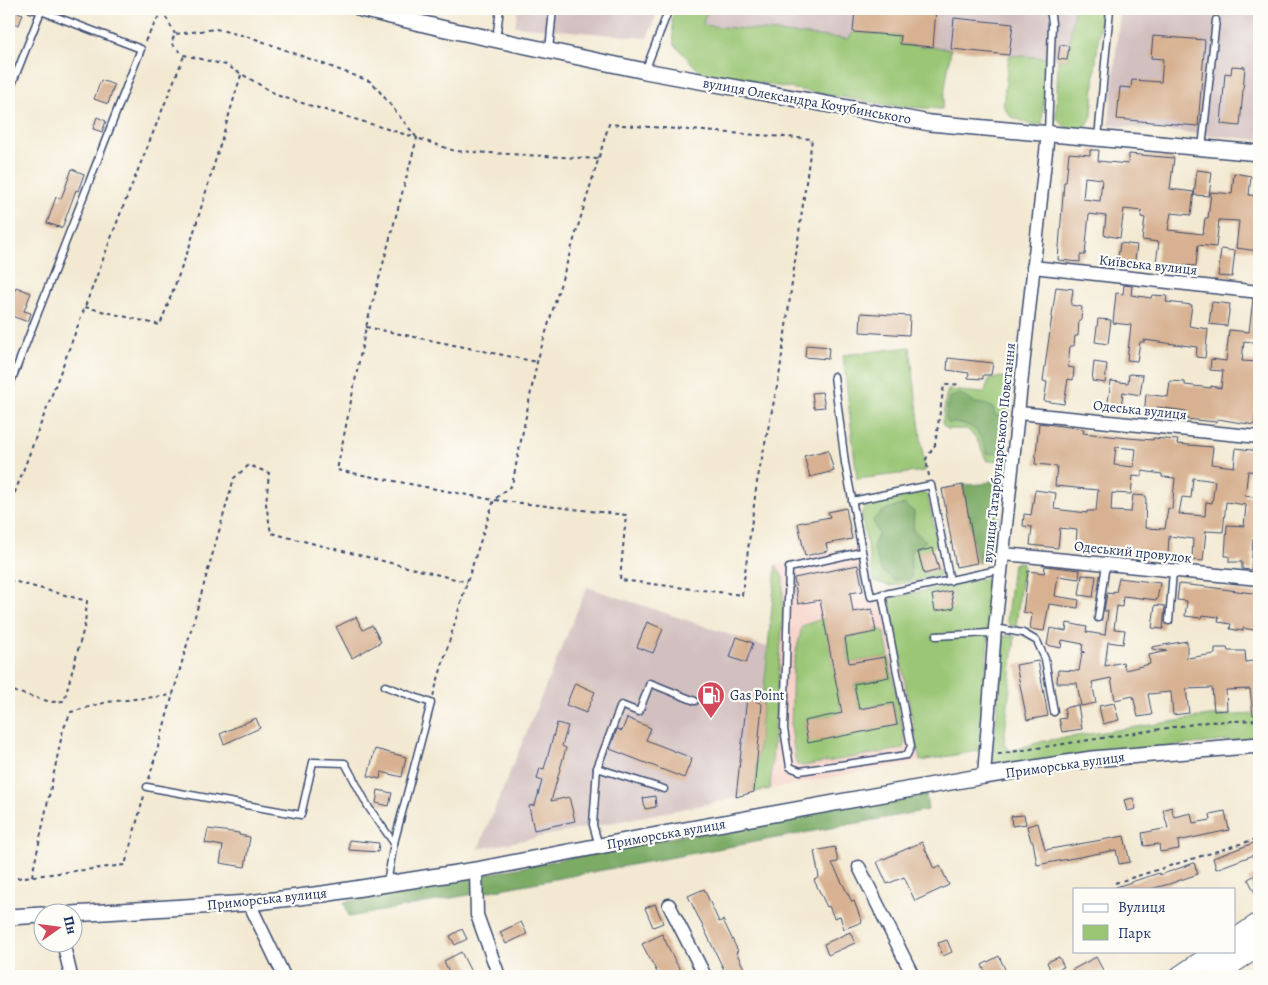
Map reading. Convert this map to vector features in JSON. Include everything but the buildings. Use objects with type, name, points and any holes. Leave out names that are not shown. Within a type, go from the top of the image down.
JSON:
[{"type":"main road","points":[[1236,939],[1259,923]]},
{"type":"main road","points":[[1213,976],[1259,946]]},
{"type":"main road","points":[[1180,976],[1216,952]]},
{"type":"street","name":"вулиця Олександра Кочубинського","points":[[361,9],[645,71],[930,123],[1259,153]]},
{"type":"street","name":"вулиця Татарбунарського Повстання","points":[[984,776],[995,631],[1048,133]]},
{"type":"street","name":"Київська вулиця","points":[[1033,267],[1259,292]]},
{"type":"street","name":"Одеська вулиця","points":[[1019,413],[1259,437]]},
{"type":"street","name":"Одеський провулок","points":[[1004,554],[1259,579]]},
{"type":"street","name":"Приморська вулиця","points":[[82,913],[249,903],[323,894],[476,870],[984,776],[1092,760],[1259,745]]},
{"type":"street","points":[[859,867],[913,976]]},
{"type":"street","points":[[476,870],[477,915],[499,976]]},
{"type":"street","points":[[249,903],[284,976]]},
{"type":"street","points":[[670,905],[706,976]]},
{"type":"street","points":[[9,917],[32,916]]},
{"type":"street","points":[[65,952],[71,976]]},
{"type":"lane","points":[[9,387],[141,49],[41,11],[31,9]]},
{"type":"lane","points":[[496,39],[500,9]]},
{"type":"lane","points":[[549,50],[554,9]]},
{"type":"lane","points":[[645,71],[669,9]]},
{"type":"lane","points":[[1048,133],[1052,23],[1050,9]]},
{"type":"lane","points":[[1098,138],[1110,9]]},
{"type":"lane","points":[[9,92],[41,11]]},
{"type":"lane","points":[[1202,148],[1216,20]]},
{"type":"lane","points":[[834,376],[845,463],[871,597],[1002,569]]},
{"type":"lane","points":[[852,501],[931,485],[950,581]]},
{"type":"lane","points":[[862,552],[788,568],[784,729],[790,767],[800,771],[907,755],[911,746],[882,594]]},
{"type":"lane","points":[[1098,618],[1106,564]]},
{"type":"lane","points":[[1169,621],[1173,571]]},
{"type":"lane","points":[[936,636],[995,631],[1023,633],[1037,641],[1045,659],[1054,712]]},
{"type":"lane","points":[[599,846],[593,825],[597,768],[621,705],[639,712],[650,683],[695,701]]},
{"type":"lane","points":[[386,686],[431,703],[394,843],[387,884]]},
{"type":"lane","points":[[147,787],[301,815],[313,762],[345,763],[369,808],[394,843]]},
{"type":"lane","points":[[597,768],[664,789]]},
{"type":"path","points":[[163,9],[175,34],[172,43],[184,55],[226,66],[280,96],[455,151],[598,159]]},
{"type":"path","points":[[141,49],[163,9]]},
{"type":"path","points":[[175,34],[216,29],[253,38],[372,82],[417,138]]},
{"type":"path","points":[[9,508],[85,307],[184,55]]},
{"type":"path","points":[[85,307],[160,325],[189,248],[241,74]]},
{"type":"path","points":[[417,138],[366,327],[337,470],[494,500],[626,516],[620,580],[742,595],[757,482],[780,377],[812,139],[609,124],[537,362],[512,485],[494,500],[431,703]]},
{"type":"path","points":[[366,327],[537,362]]},
{"type":"path","points":[[931,485],[926,459],[934,445],[944,385],[960,384]]},
{"type":"path","points":[[9,879],[125,865],[234,478],[248,465],[269,473],[266,504],[271,533],[467,582]]},
{"type":"path","points":[[9,580],[87,601],[85,624],[64,701],[51,702],[9,690]]},
{"type":"path","points":[[32,876],[63,730],[71,712],[107,702],[174,695]]},
{"type":"path","points":[[986,755],[1007,754],[1207,722],[1259,720]]},
{"type":"path","points":[[1115,883],[1259,838]]},
{"type":"shaded area","points":[[518,9],[659,9],[647,38],[515,26]]},
{"type":"shaded area","points":[[707,9],[1074,9],[1067,60],[900,44],[901,36],[853,32],[848,39],[703,25]]},
{"type":"shaded area","points":[[1120,9],[1259,9],[1259,140],[1109,125]]},
{"type":"shaded area","points":[[857,547],[868,601],[889,598],[920,761],[754,792],[776,565]]},
{"type":"shaded area","points":[[587,587],[767,647],[754,792],[727,800],[478,849]]},
{"type":"green space","points":[[676,9],[707,9],[703,25],[848,39],[853,32],[901,36],[900,44],[951,49],[942,109],[894,106],[701,73],[674,44],[672,18]]},
{"type":"green space","points":[[1074,9],[1102,9],[1092,116],[1085,129],[1066,128],[1056,118],[1058,59],[1067,60]]},
{"type":"green space","points":[[1009,55],[1046,58],[1042,124],[1033,126],[1010,116],[1003,105]]},
{"type":"green space","points":[[910,347],[925,471],[857,479],[843,355]]},
{"type":"green space","points":[[1000,377],[1013,379],[1005,460],[987,461],[976,438],[967,429],[947,429],[942,424],[946,396],[948,390],[984,393],[989,380]]},
{"type":"green space","points":[[960,394],[975,403],[985,404],[993,408],[995,415],[1000,417],[1008,431],[1004,444],[995,454],[987,453],[981,438],[974,429],[964,424],[948,423],[946,417],[949,398]]},
{"type":"green space","points":[[1003,477],[994,560],[977,563],[963,485],[982,484]]},
{"type":"green space","points":[[920,492],[927,495],[938,543],[933,548],[918,553],[924,574],[939,570],[940,576],[890,586],[874,581],[861,514],[866,505]]},
{"type":"green space","points":[[904,504],[914,512],[913,530],[926,541],[920,547],[911,549],[911,579],[894,580],[881,570],[873,547],[878,534],[873,520],[883,511]]},
{"type":"green space","points":[[1023,563],[1016,627],[1009,625],[1007,618],[1013,564]]},
{"type":"green space","points":[[776,565],[783,578],[783,616],[770,789],[754,792]]},
{"type":"green space","points":[[987,578],[994,580],[978,751],[920,761],[889,598]]},
{"type":"green space","points":[[824,618],[842,713],[804,721],[808,742],[897,725],[893,703],[859,709],[854,684],[888,677],[885,657],[849,663],[845,638],[876,632],[876,628],[884,631],[905,742],[902,749],[803,766],[796,764],[791,726],[793,666],[802,626]]},
{"type":"green space","points":[[1004,636],[1015,636],[1004,744],[1010,751],[1044,741],[1209,716],[1259,714],[1259,738],[1013,763],[994,763],[993,751]]},
{"type":"green space","points":[[925,788],[928,810],[349,917],[344,902]]},
{"type":"place","name":"Gas Point","points":[[711,719]]}]
